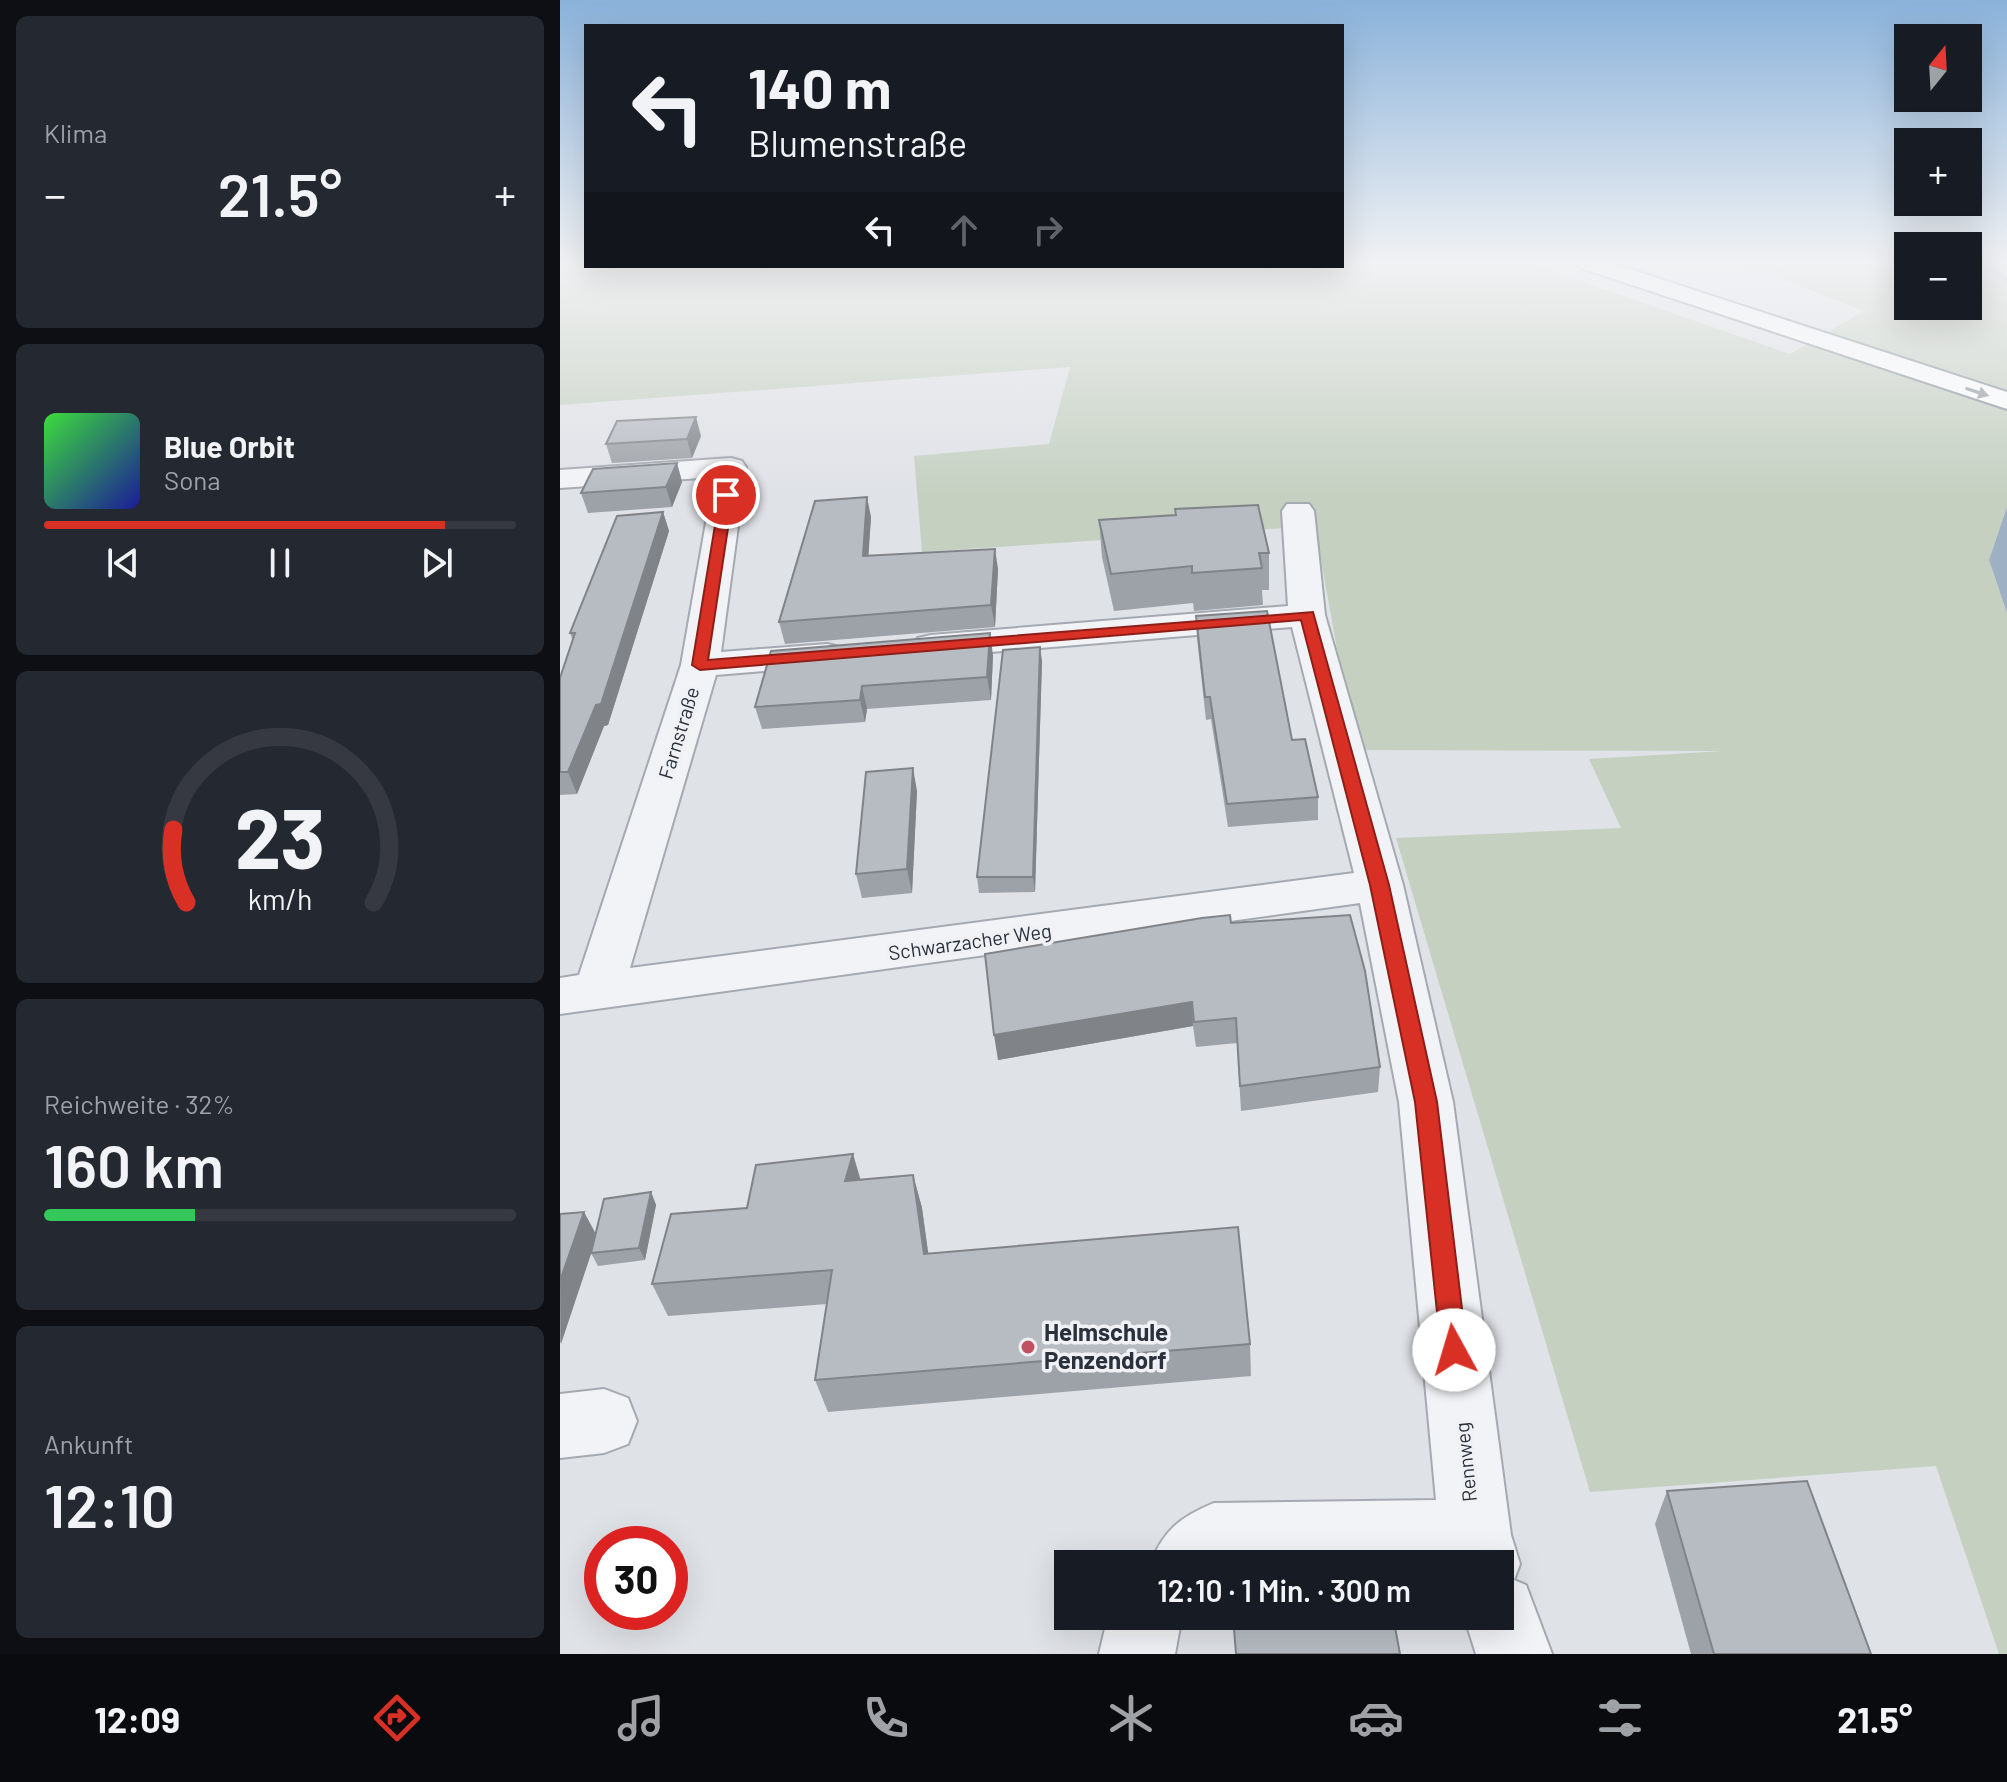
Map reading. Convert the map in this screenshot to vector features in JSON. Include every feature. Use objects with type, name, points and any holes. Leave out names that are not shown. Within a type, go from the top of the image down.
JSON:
[{"type":"highway","points":[[1815,340],[2007,401]]},
{"type":"highway","points":[[1883,340],[2007,377]]},
{"type":"street","name":"Farnstraße","points":[[560,479],[731,467],[700,665],[579,994]]},
{"type":"street","name":"Rennweg","points":[[1298,511],[1307,615],[1380,885],[1426,1102],[1480,1550]]},
{"type":"street","points":[[902,648],[1307,615]]},
{"type":"street","points":[[700,665],[856,652]]},
{"type":"street","name":"Schwarzacher Weg","points":[[579,994],[1380,885]]},
{"type":"street","points":[[1202,1550],[1214,1539],[1480,1550]]},
{"type":"street","points":[[1137,1654],[1142,1630]]},
{"type":"street","points":[[1506,1630],[1514,1654]]},
{"type":"green space","points":[[560,340],[1750,340],[1790,354],[1814,340],[2007,340],[2007,507],[1989,560],[2007,613],[2007,1654],[1999,1654],[1936,1466],[1590,1492],[1396,838],[1621,828],[1589,759],[1723,751],[1355,750],[1315,526],[922,552],[914,456],[1049,444],[1070,367],[560,405]]},
{"type":"water","points":[[2007,507],[2007,613],[1989,560]]},
{"type":"building","points":[[696,417],[687,439],[606,444],[617,421]]},
{"type":"building","points":[[677,463],[666,487],[581,493],[593,469]]},
{"type":"building","points":[[867,497],[863,556],[995,549],[991,605],[779,622],[815,501]]},
{"type":"building","points":[[1258,505],[1269,553],[1259,553],[1262,568],[1192,573],[1192,566],[1111,574],[1099,520],[1176,515],[1175,509]]},
{"type":"building","points":[[663,512],[601,704],[596,705],[568,772],[560,772],[560,678],[575,633],[570,633],[617,516]]},
{"type":"building","points":[[1267,611],[1292,740],[1305,739],[1318,797],[1227,804],[1210,697],[1205,697],[1196,616]]},
{"type":"building","points":[[990,633],[987,677],[862,686],[860,700],[755,707],[771,651]]},
{"type":"building","points":[[1040,647],[1033,877],[977,877],[1003,650]]},
{"type":"building","points":[[913,768],[907,869],[856,874],[866,772]]},
{"type":"building","points":[[1230,915],[1231,923],[1350,915],[1365,971],[1380,1067],[1240,1086],[1236,1018],[1194,1022],[1192,1002],[994,1035],[985,954]]},
{"type":"building","points":[[853,1154],[845,1181],[913,1175],[924,1254],[1238,1227],[1250,1344],[815,1380],[832,1270],[652,1284],[671,1214],[747,1208],[756,1165]]},
{"type":"building","points":[[651,1192],[639,1248],[591,1253],[604,1199]]},
{"type":"building","points":[[584,1212],[560,1281],[560,1214]]},
{"type":"building","points":[[1807,1481],[1871,1654],[1714,1654],[1667,1491]]},
{"type":"building","points":[[1234,1630],[1396,1630],[1400,1654],[1236,1654]]},
{"type":"place","name":"Helmschule Penzendorf","points":[[1028,1347]]},
{"type":"route","points":[[726,495],[700,665],[1307,615],[1380,885],[1426,1102],[1454,1350]]}]
